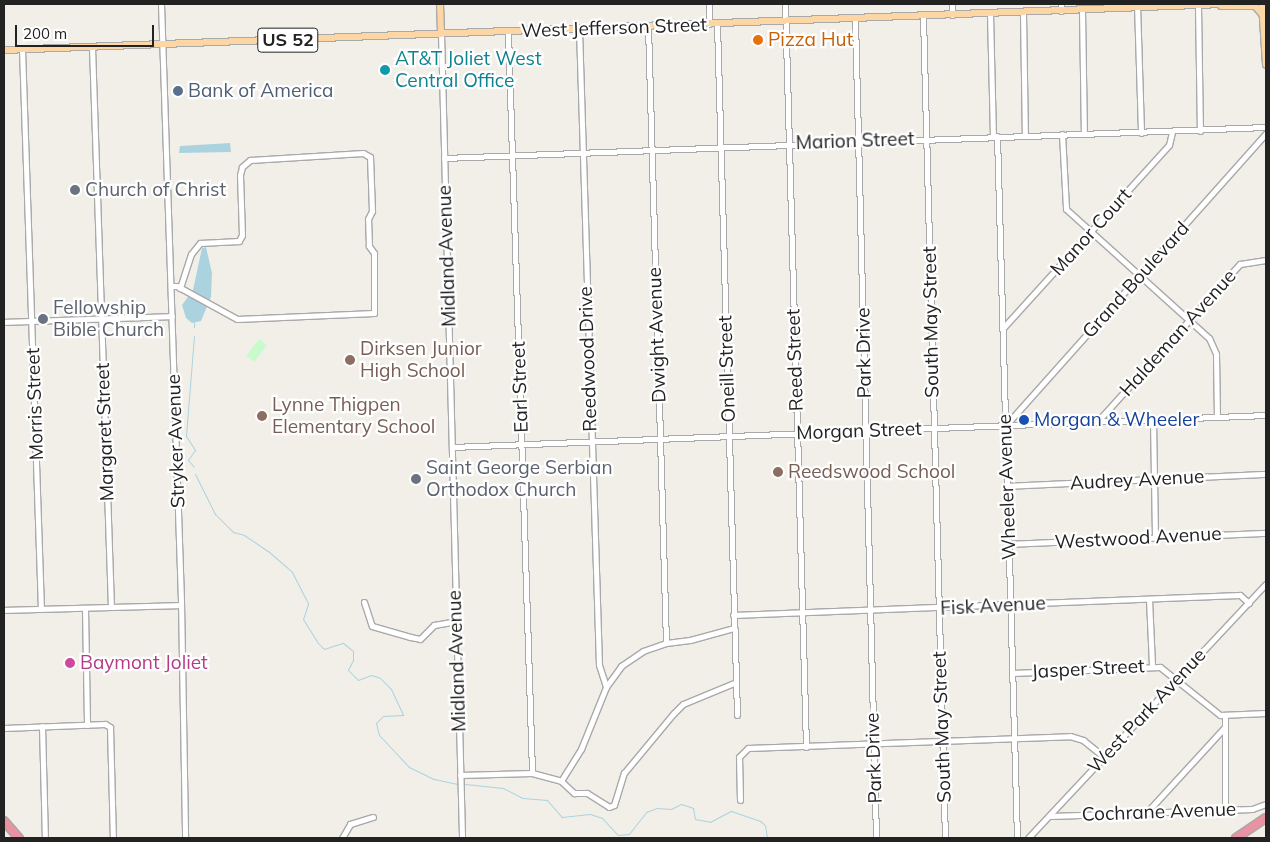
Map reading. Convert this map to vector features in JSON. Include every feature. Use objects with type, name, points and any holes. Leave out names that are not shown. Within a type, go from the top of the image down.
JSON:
[{"type":"highway","points":[[1236,838],[1266,818]]},
{"type":"highway","points":[[4,822],[19,838]]},
{"type":"main road","name":"Midland Avenue","points":[[440,4],[440,34]]},
{"type":"main road","name":"West Jefferson Street","points":[[4,50],[1023,13],[1137,6],[1215,6],[1224,4]]},
{"type":"main road","points":[[1262,4],[1266,65]]},
{"type":"main road","name":"US 52","points":[[1215,6],[1255,6],[1262,16]]},
{"type":"street","name":"Stryker Avenue","points":[[161,4],[181,605],[185,838]]},
{"type":"street","points":[[709,4],[709,24]]},
{"type":"street","name":"Reed Street","points":[[785,4],[806,747]]},
{"type":"street","points":[[952,4],[952,15]]},
{"type":"street","points":[[1061,4],[1061,11]]},
{"type":"street","points":[[1137,6],[1141,133]]},
{"type":"street","points":[[1198,6],[1200,130]]},
{"type":"street","points":[[1082,10],[1084,133]]},
{"type":"street","points":[[1023,13],[1025,135]]},
{"type":"street","name":"Wheeler Avenue","points":[[990,14],[1003,328],[1017,838]]},
{"type":"street","name":"South May Street","points":[[923,16],[945,838]]},
{"type":"street","name":"Park Drive","points":[[855,19],[876,838]]},
{"type":"street","name":"Oneill Street","points":[[717,24],[736,715]]},
{"type":"street","name":"Dwight Avenue","points":[[648,26],[666,643]]},
{"type":"street","name":"Reedwood Drive","points":[[579,29],[598,665],[606,687]]},
{"type":"street","name":"Earl Street","points":[[508,32],[532,772]]},
{"type":"street","name":"Midland Avenue","points":[[440,34],[462,838]]},
{"type":"street","name":"Margaret Street","points":[[92,47],[110,607]]},
{"type":"street","name":"Morris Street","points":[[22,49],[42,609]]},
{"type":"street","name":"Marion Street","points":[[444,158],[651,151],[926,138],[1172,132],[1266,127]]},
{"type":"street","name":"Manor Court","points":[[1003,328],[1169,145],[1172,132]]},
{"type":"street","name":"Grand Boulevard","points":[[1006,425],[1140,277],[1266,133]]},
{"type":"street","points":[[1062,134],[1064,204],[1091,232],[1189,320],[1214,346],[1217,417]]},
{"type":"street","points":[[171,286],[180,288],[237,319],[374,313],[374,253],[369,246],[368,219],[372,211],[370,157],[363,153],[250,160],[242,167],[240,175],[242,235],[238,241],[200,243],[192,254],[180,288]]},
{"type":"street","name":"Haldeman Avenue","points":[[1098,422],[1240,264],[1266,260]]},
{"type":"street","points":[[4,322],[172,316]]},
{"type":"street","name":"Morgan Street","points":[[452,447],[1266,415]]},
{"type":"street","points":[[1153,420],[1155,537]]},
{"type":"street","name":"Audrey Avenue","points":[[1007,486],[1266,474]]},
{"type":"street","name":"Westwood Avenue","points":[[1009,544],[1266,533]]},
{"type":"street","name":"West Park Avenue","points":[[1028,838],[1051,816],[1266,584]]},
{"type":"street","name":"Fisk Avenue","points":[[734,615],[938,609],[1240,595],[1249,603]]},
{"type":"street","points":[[1149,599],[1152,666]]},
{"type":"street","points":[[364,602],[372,626],[410,637],[420,639],[434,624],[456,621]]},
{"type":"street","points":[[4,610],[181,605]]},
{"type":"street","points":[[85,608],[87,725]]},
{"type":"street","points":[[561,782],[581,749],[606,687],[621,666],[643,651],[666,643],[690,640],[734,628]]},
{"type":"street","name":"Jasper Street","points":[[1012,673],[1152,666],[1166,670],[1176,680],[1225,716]]},
{"type":"street","points":[[460,774],[532,772],[561,782],[574,793],[587,793],[609,807],[614,805],[624,773],[683,704],[736,682]]},
{"type":"street","points":[[1225,810],[1225,716],[1266,714]]},
{"type":"street","points":[[4,728],[87,725],[110,727],[113,838]]},
{"type":"street","points":[[42,726],[45,838]]},
{"type":"street","points":[[1147,812],[1225,727]]},
{"type":"street","points":[[740,800],[740,752],[748,748],[1070,736],[1083,740],[1104,757]]},
{"type":"street","name":"Cochrane Avenue","points":[[1051,816],[1252,809],[1266,804]]},
{"type":"street","points":[[342,838],[345,828],[350,824],[373,817]]},
{"type":"green space","points":[[259,339],[267,345],[254,362],[246,356]]},
{"type":"water","points":[[230,143],[231,152],[179,153],[180,146]]},
{"type":"water","points":[[206,247],[212,273],[211,297],[201,321],[192,323],[186,318],[182,305],[193,290],[202,248]]},
{"type":"waterway","points":[[194,322],[194,327]]},
{"type":"waterway","points":[[194,336],[186,436],[195,450],[188,460],[194,467]]},
{"type":"waterway","points":[[195,474],[215,514],[233,532],[244,535],[268,551],[292,572],[308,604],[303,619],[318,643],[324,649],[343,643],[353,651],[353,660],[348,670],[358,680],[371,675],[380,678],[391,689],[403,715],[383,716],[376,723],[379,735],[409,767],[434,779],[457,784]]},
{"type":"waterway","points":[[465,784],[503,788],[523,798],[547,800],[562,817],[590,814],[602,818],[618,835],[629,834],[646,812],[657,808],[671,809],[681,804],[693,808],[695,819],[710,822],[731,811],[760,821],[765,825],[767,838]]},
{"type":"place","name":"Pizza Hut","points":[[758,40]]},
{"type":"place","name":"AT&T Joliet West Central Office","points":[[385,70]]},
{"type":"place","name":"Bank of America","points":[[178,91]]},
{"type":"place","name":"Church of Christ","points":[[75,190]]},
{"type":"place","name":"Fellowship Bible Church","points":[[43,319]]},
{"type":"place","name":"Dirksen Junior High School","points":[[350,360]]},
{"type":"place","name":"Lynne Thigpen Elementary School","points":[[262,416]]},
{"type":"place","name":"Morgan & Wheeler","points":[[1024,420]]},
{"type":"place","name":"Reedswood School","points":[[778,472]]},
{"type":"place","name":"Saint George Serbian Orthodox Church","points":[[416,479]]},
{"type":"place","name":"Baymont Joliet","points":[[70,663]]}]
